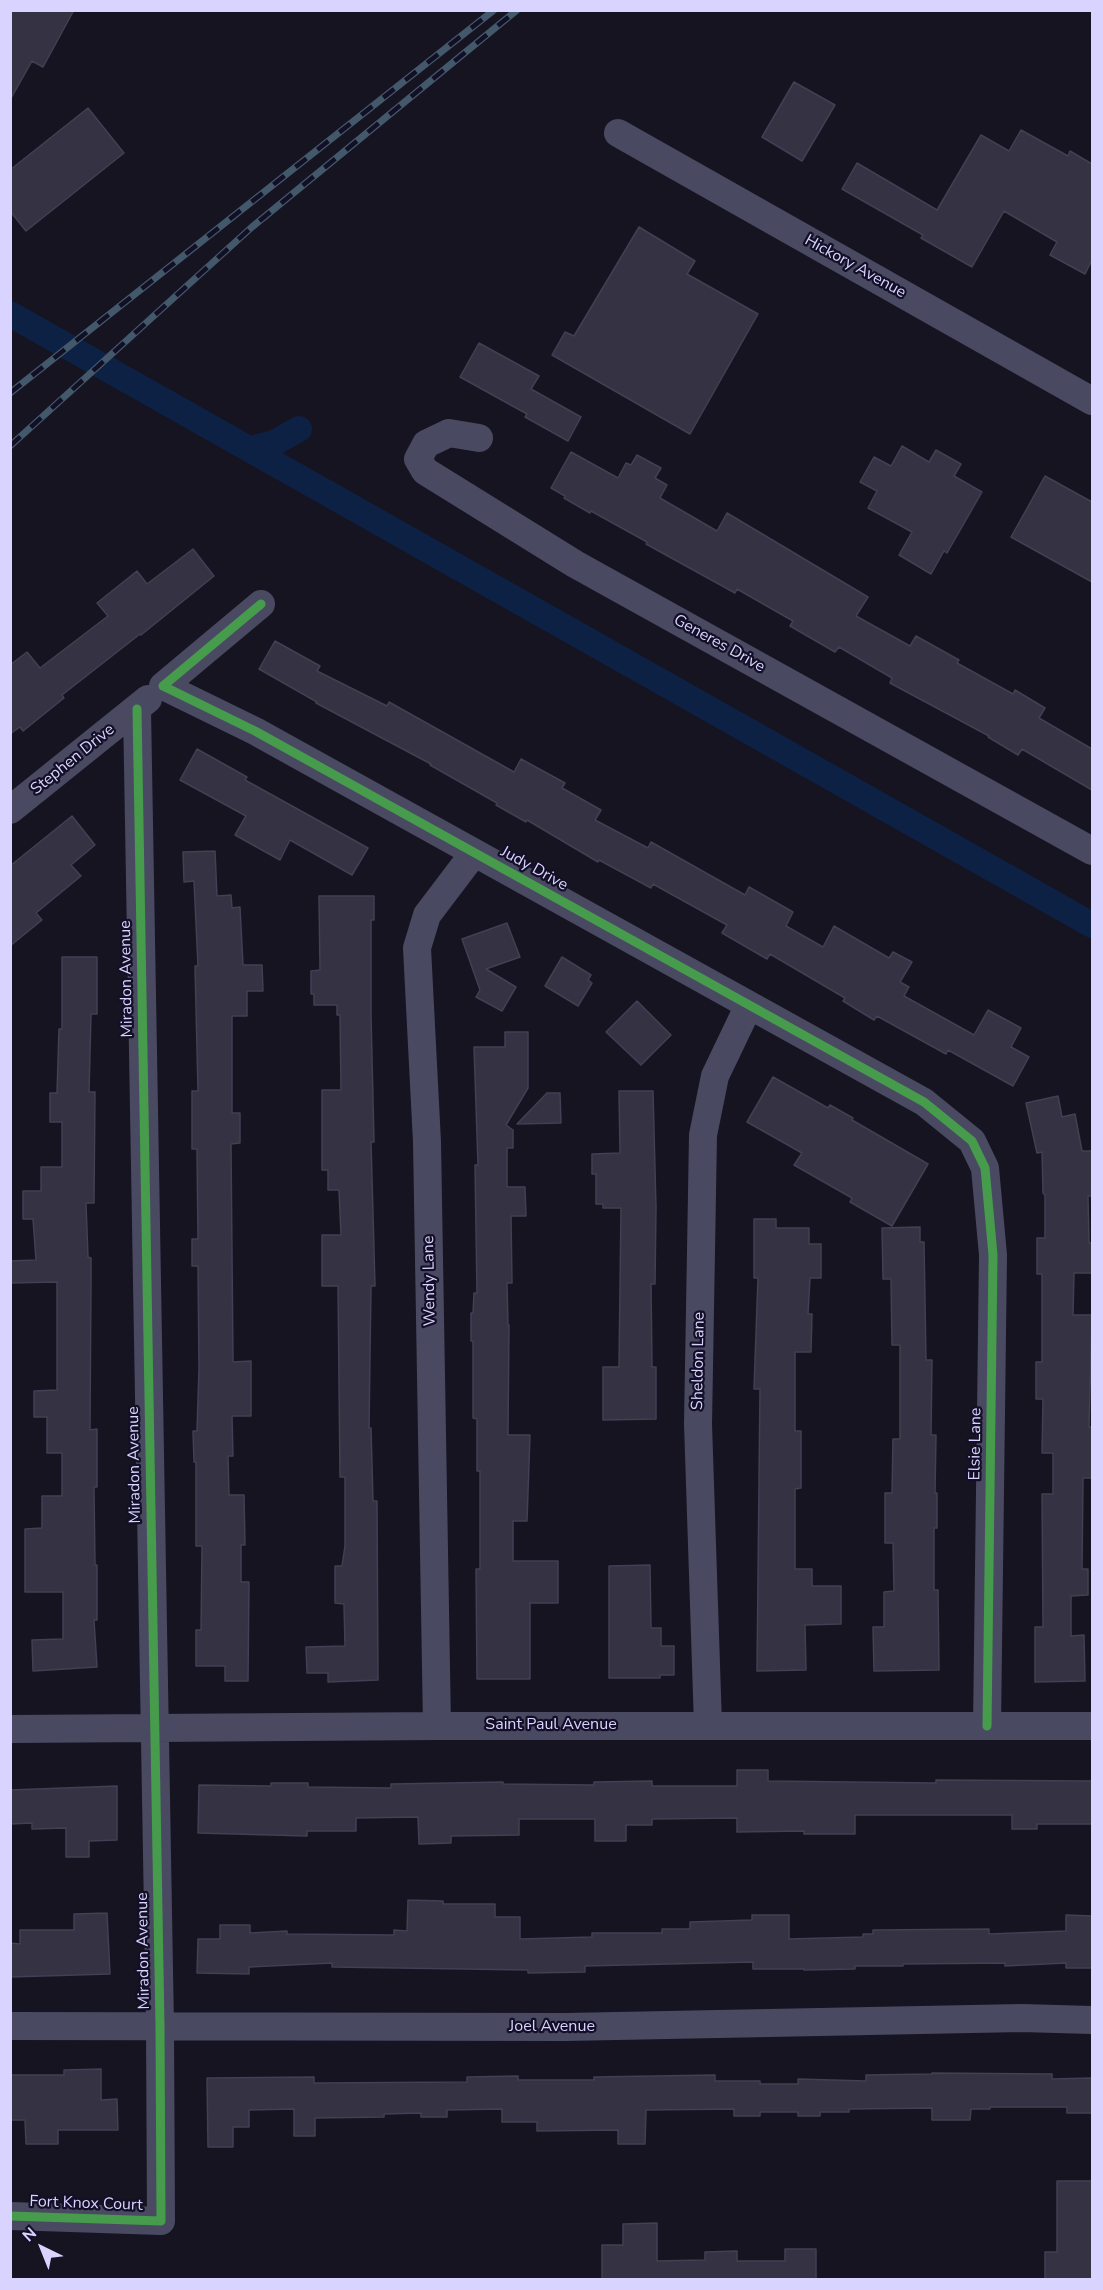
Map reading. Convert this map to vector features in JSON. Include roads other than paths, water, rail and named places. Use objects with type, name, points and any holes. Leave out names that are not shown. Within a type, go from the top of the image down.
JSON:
[{"type":"street","name":"Hickory Avenue","points":[[618,133],[1092,401]]},
{"type":"street","name":"Generes Drive","points":[[479,438],[449,433],[426,444],[418,459],[425,471],[575,564],[1092,851]]},
{"type":"street","points":[[163,686],[261,604]]},
{"type":"street","name":"Stephen Drive","points":[[10,810],[163,686]]},
{"type":"street","name":"Judy Drive","points":[[163,686],[255,731],[924,1102],[972,1141],[982,1164]]},
{"type":"street","name":"Miradon Avenue","points":[[137,709],[160,2026],[161,2221]]},
{"type":"street","name":"Wendy Lane","points":[[437,1725],[427,1142],[417,948],[428,915],[474,853]]},
{"type":"street","name":"Sheldon Lane","points":[[708,1725],[698,1424],[703,1135],[714,1076],[749,1005]]},
{"type":"street","name":"Elsie Lane","points":[[982,1164],[986,1167],[993,1255],[987,1726]]},
{"type":"street","name":"Saint Paul Avenue","points":[[10,1729],[437,1725],[1092,1726]]},
{"type":"street","name":"Joel Avenue","points":[[10,2026],[566,2027],[1022,2018],[1092,2020]]},
{"type":"street","name":"Fort Knox Court","points":[[10,2216],[161,2221]]},
{"type":"waterway","points":[[10,314],[1092,925]]},
{"type":"waterway","points":[[250,449],[274,443],[299,429]]},
{"type":"railway","points":[[10,393],[494,10]]},
{"type":"railway","points":[[10,446],[252,227],[517,10]]}]
